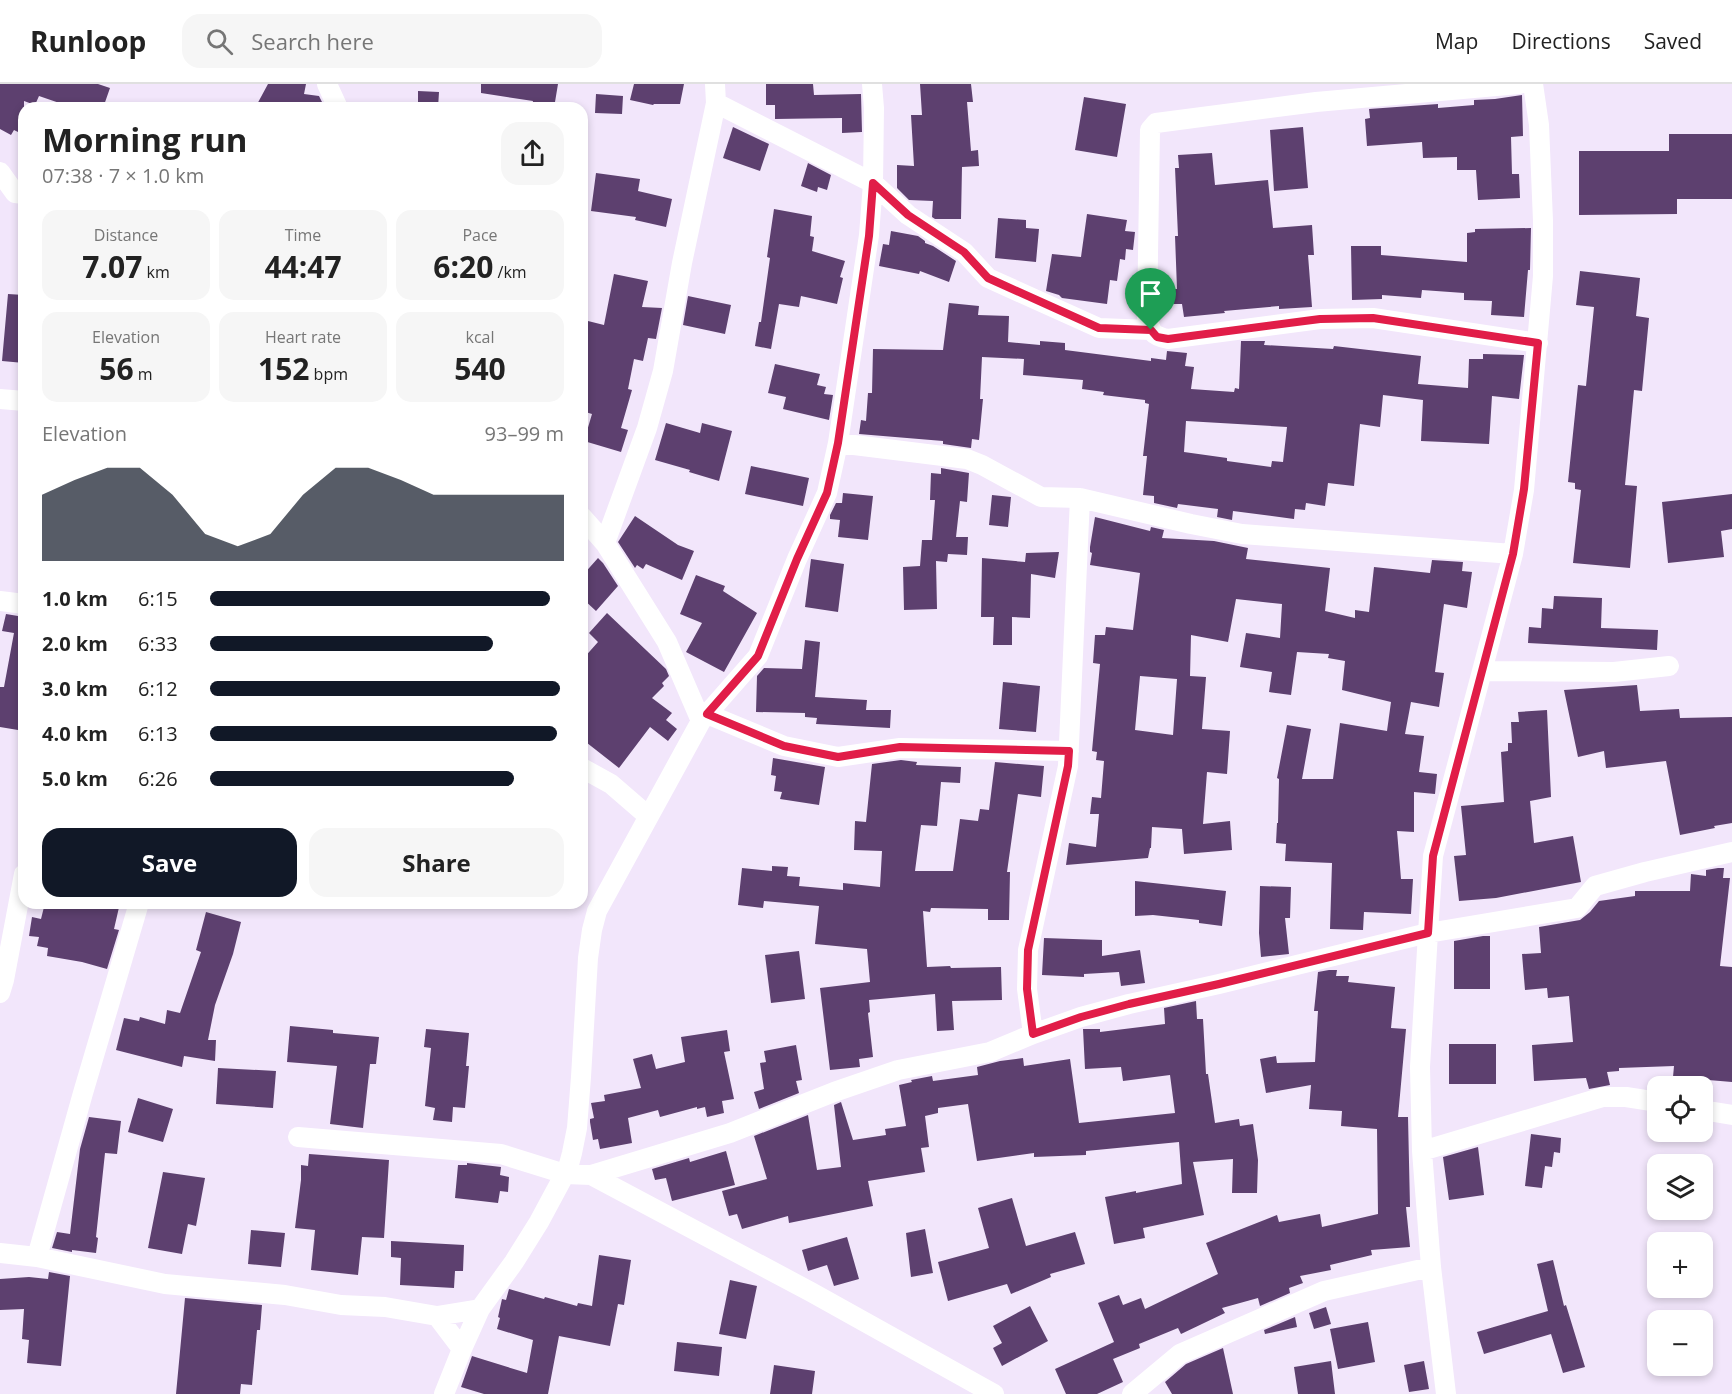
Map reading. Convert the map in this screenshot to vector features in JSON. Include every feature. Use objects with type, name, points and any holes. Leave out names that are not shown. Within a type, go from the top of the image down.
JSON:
[{"type":"street","points":[[327,84],[335,102]]},
{"type":"street","points":[[444,1394],[480,1309],[539,1222],[565,1174],[573,1153],[581,1077],[585,987],[592,930],[597,911],[704,717],[758,656],[797,559],[827,493],[838,443],[869,236],[873,183],[872,84]]},
{"type":"street","points":[[1519,84],[1316,102],[1155,123],[1150,130],[1147,318],[1151,330],[1157,337],[1168,339],[1320,319],[1373,318],[1538,343]]},
{"type":"street","points":[[1446,1394],[1431,1268],[1422,1151],[1420,1067],[1433,856],[1513,554],[1524,489],[1543,276],[1539,124],[1533,84]]},
{"type":"street","points":[[605,543],[647,428],[663,371],[715,93],[873,183],[908,215],[964,252],[988,278],[1099,328],[1151,330]]},
{"type":"street","points":[[0,172],[15,193],[18,193]]},
{"type":"street","points":[[0,399],[18,400]]},
{"type":"street","points":[[838,443],[967,459],[1041,497],[1080,498],[1191,525],[1242,534],[1513,554]]},
{"type":"street","points":[[1033,1034],[1027,989],[1028,950],[1068,766],[1080,498]]},
{"type":"street","points":[[588,524],[605,543],[667,642],[704,717],[784,746],[838,757],[900,747],[1069,751]]},
{"type":"street","points":[[0,601],[18,603]]},
{"type":"street","points":[[1482,671],[1614,672],[1669,666]]},
{"type":"street","points":[[588,771],[611,784],[648,816]]},
{"type":"street","points":[[297,1137],[501,1154],[565,1174],[591,1175],[730,1133],[834,1092],[898,1070],[990,1052],[1081,1017],[1428,933],[1577,908],[1595,886],[1732,852]]},
{"type":"street","points":[[0,993],[18,906]]},
{"type":"street","points":[[37,1257],[137,909]]},
{"type":"street","points":[[1422,1151],[1603,1097],[1626,1096],[1647,1100]]},
{"type":"street","points":[[1713,1112],[1732,1115]]},
{"type":"street","points":[[591,1175],[811,1292],[994,1394]]},
{"type":"street","points":[[0,1253],[37,1257],[165,1284],[285,1295],[341,1305],[385,1307],[437,1316],[480,1309]]},
{"type":"street","points":[[1132,1394],[1180,1354],[1324,1291],[1431,1268]]},
{"type":"street","points":[[437,1316],[462,1349]]},
{"type":"building","points":[[0,84],[98,84],[110,88],[105,102],[56,102],[39,96],[36,102],[18,102],[18,132],[14,130],[11,135],[0,129]]},
{"type":"building","points":[[268,84],[306,84],[304,94],[319,96],[322,102],[258,102]]},
{"type":"building","points":[[481,84],[558,84],[555,102],[533,102],[481,93]]},
{"type":"building","points":[[634,84],[684,84],[680,104],[653,105],[630,100]]},
{"type":"building","points":[[766,84],[813,84],[814,95],[861,94],[862,132],[842,133],[842,118],[775,119],[775,105],[766,105]]},
{"type":"building","points":[[920,84],[971,84],[973,102],[967,102],[971,151],[978,150],[979,166],[962,167],[961,219],[935,219],[932,217],[933,201],[909,200],[897,188],[897,165],[914,166],[911,115],[922,115]]},
{"type":"building","points":[[418,91],[439,92],[438,102],[418,102]]},
{"type":"building","points":[[596,94],[623,96],[622,114],[595,113]]},
{"type":"building","points":[[1522,95],[1523,136],[1511,137],[1512,174],[1519,174],[1520,198],[1478,200],[1476,170],[1457,170],[1457,157],[1423,158],[1422,142],[1367,146],[1365,119],[1370,118],[1369,109],[1438,104],[1438,108],[1474,105],[1474,100]]},
{"type":"building","points":[[1084,97],[1126,104],[1117,157],[1075,150]]},
{"type":"building","points":[[733,127],[769,144],[760,171],[723,158]]},
{"type":"building","points":[[1303,127],[1308,188],[1274,191],[1270,130]]},
{"type":"building","points":[[1669,134],[1732,134],[1732,199],[1677,199],[1677,214],[1579,215],[1579,151],[1669,151]]},
{"type":"building","points":[[1212,153],[1215,185],[1268,180],[1273,228],[1312,225],[1314,255],[1308,255],[1312,307],[1279,309],[1279,306],[1184,317],[1182,304],[1174,304],[1173,289],[1177,289],[1175,236],[1178,236],[1175,168],[1179,168],[1178,155]]},
{"type":"building","points":[[808,163],[831,175],[827,190],[818,187],[817,192],[801,186]]},
{"type":"building","points":[[596,173],[640,179],[638,191],[672,199],[666,227],[635,220],[636,217],[591,211]]},
{"type":"building","points":[[774,209],[812,216],[810,236],[814,237],[812,251],[845,261],[840,277],[843,278],[837,304],[801,296],[799,307],[779,304],[771,349],[755,346],[759,322],[761,322],[770,258],[767,257]]},
{"type":"building","points":[[1087,214],[1127,220],[1125,231],[1135,232],[1133,250],[1126,249],[1125,260],[1120,259],[1117,281],[1110,280],[1107,304],[1062,298],[1046,291],[1052,254],[1081,257]]},
{"type":"building","points":[[998,218],[1026,220],[1026,228],[1039,229],[1036,262],[995,258]]},
{"type":"building","points":[[1531,228],[1530,270],[1528,270],[1524,317],[1491,315],[1492,301],[1464,300],[1464,293],[1422,290],[1421,298],[1382,295],[1382,299],[1352,300],[1351,246],[1381,246],[1381,255],[1467,262],[1467,233],[1475,232],[1475,229]]},
{"type":"building","points":[[891,231],[918,236],[925,243],[956,261],[949,282],[920,271],[919,274],[879,266],[883,244],[889,245]]},
{"type":"building","points":[[1580,271],[1640,278],[1636,316],[1649,318],[1642,391],[1634,390],[1625,485],[1637,486],[1630,568],[1573,563],[1581,490],[1575,489],[1575,483],[1568,482],[1578,385],[1586,386],[1594,307],[1576,305]]},
{"type":"building","points":[[614,274],[648,281],[642,307],[662,308],[656,339],[648,338],[643,361],[634,359],[628,389],[632,390],[621,428],[628,430],[621,452],[588,442],[588,428],[592,414],[588,413],[588,321],[604,325]]},
{"type":"building","points":[[8,294],[18,295],[18,362],[2,361]]},
{"type":"building","points":[[688,296],[731,305],[725,334],[683,325]]},
{"type":"building","points":[[949,303],[979,306],[978,315],[1009,316],[1008,342],[1040,345],[1040,341],[1065,343],[1065,350],[1151,361],[1151,358],[1166,360],[1167,351],[1187,353],[1185,366],[1194,367],[1191,389],[1234,392],[1235,388],[1239,389],[1241,341],[1265,341],[1264,345],[1333,349],[1334,346],[1421,356],[1418,384],[1468,388],[1469,359],[1483,359],[1483,354],[1524,355],[1519,399],[1492,396],[1489,444],[1421,441],[1423,400],[1383,395],[1380,427],[1360,424],[1354,486],[1328,483],[1325,506],[1306,503],[1305,510],[1295,509],[1294,519],[1233,511],[1232,520],[1217,517],[1218,509],[1178,504],[1177,508],[1154,503],[1154,496],[1143,495],[1147,456],[1143,456],[1149,404],[1145,403],[1145,400],[1103,395],[1104,392],[1082,389],[1083,380],[1023,375],[1024,359],[982,357],[980,399],[983,399],[979,440],[972,439],[971,448],[943,444],[943,441],[859,434],[861,420],[866,421],[868,393],[872,393],[873,349],[943,350]],"holes":[[[1186,421],[1287,427],[1283,462],[1272,461],[1271,467],[1184,452]]]},
{"type":"building","points":[[775,364],[820,374],[817,385],[826,387],[824,394],[833,395],[829,420],[783,409],[786,397],[768,393]]},
{"type":"building","points":[[666,423],[700,433],[702,423],[732,431],[719,481],[655,460]]},
{"type":"building","points":[[751,466],[809,478],[803,506],[745,494]]},
{"type":"building","points":[[941,468],[969,473],[967,502],[960,501],[956,537],[968,537],[967,555],[948,554],[947,562],[936,561],[937,609],[904,610],[903,567],[920,566],[922,540],[932,540],[935,500],[930,500],[931,473],[941,474]]},
{"type":"building","points":[[843,493],[873,496],[868,540],[838,537],[840,520],[830,519],[830,515],[836,503],[842,503]]},
{"type":"building","points":[[1732,494],[1732,529],[1721,531],[1724,557],[1668,563],[1662,502]]},
{"type":"building","points":[[992,495],[1011,497],[1008,527],[989,525]]},
{"type":"building","points":[[635,516],[678,545],[694,551],[682,580],[646,564],[643,569],[637,565],[635,568],[618,542]]},
{"type":"building","points":[[1095,517],[1150,531],[1151,527],[1164,530],[1162,538],[1214,541],[1248,548],[1246,559],[1330,568],[1325,611],[1355,618],[1355,610],[1369,612],[1374,567],[1430,573],[1432,560],[1463,562],[1462,571],[1472,572],[1467,608],[1444,604],[1435,672],[1444,673],[1439,707],[1411,702],[1405,734],[1424,736],[1419,772],[1437,774],[1435,794],[1414,792],[1414,832],[1397,831],[1401,879],[1413,879],[1411,914],[1364,912],[1363,930],[1330,929],[1332,863],[1285,861],[1286,844],[1276,843],[1279,779],[1277,778],[1287,725],[1311,729],[1302,779],[1333,779],[1340,723],[1387,731],[1391,702],[1342,690],[1345,661],[1328,658],[1329,654],[1297,652],[1291,695],[1269,692],[1272,672],[1240,667],[1246,633],[1280,638],[1282,604],[1236,599],[1228,642],[1191,635],[1190,676],[1206,677],[1202,729],[1230,731],[1227,774],[1207,772],[1203,824],[1230,821],[1232,850],[1184,854],[1182,829],[1152,827],[1148,858],[1066,865],[1069,843],[1096,847],[1099,814],[1090,814],[1092,797],[1101,798],[1104,761],[1096,760],[1097,752],[1092,751],[1100,664],[1093,663],[1095,635],[1105,635],[1106,627],[1133,630],[1140,573],[1090,565],[1092,553],[1090,547]],"holes":[[[1140,676],[1177,679],[1173,735],[1135,730]]]},
{"type":"building","points":[[1059,552],[1055,578],[1031,574],[1030,618],[1012,617],[1012,645],[993,645],[994,617],[981,617],[982,558],[1025,562],[1026,553]]},
{"type":"building","points":[[598,558],[618,586],[596,611],[588,604],[588,569]]},
{"type":"building","points":[[811,559],[844,564],[838,612],[805,607]]},
{"type":"building","points":[[696,575],[725,586],[723,591],[757,613],[724,672],[686,652],[702,623],[680,614]]},
{"type":"building","points":[[1554,596],[1602,598],[1601,628],[1658,630],[1657,650],[1528,643],[1529,627],[1541,628],[1542,608],[1553,609]]},
{"type":"building","points":[[607,613],[666,669],[669,676],[662,683],[664,686],[652,698],[672,713],[666,720],[677,729],[668,741],[650,727],[619,768],[588,744],[588,653],[598,642],[589,633]]},
{"type":"building","points":[[6,614],[18,616],[18,730],[0,727],[0,687],[4,687],[14,633],[2,631]]},
{"type":"building","points":[[805,640],[820,642],[815,697],[867,700],[866,710],[891,710],[890,728],[816,724],[817,718],[805,717],[805,713],[756,712],[757,676],[764,668],[802,669]]},
{"type":"building","points":[[1003,682],[1040,686],[1036,732],[999,729]]},
{"type":"building","points":[[1637,685],[1640,711],[1679,709],[1680,718],[1732,717],[1732,823],[1680,835],[1666,761],[1606,768],[1604,751],[1578,757],[1564,690]]},
{"type":"building","points":[[1547,710],[1551,797],[1530,801],[1534,843],[1573,836],[1581,882],[1496,898],[1459,901],[1454,856],[1466,855],[1461,806],[1504,802],[1501,752],[1508,751],[1508,743],[1512,743],[1511,722],[1519,722],[1518,712]]},
{"type":"building","points":[[773,758],[825,767],[819,805],[780,799],[782,792],[774,791],[776,776],[771,775]]},
{"type":"building","points":[[901,760],[917,762],[916,765],[961,767],[960,783],[941,782],[937,826],[921,825],[915,871],[953,871],[960,819],[978,821],[980,809],[989,810],[995,762],[1044,766],[1041,797],[1018,794],[1007,872],[1010,872],[1009,920],[988,920],[988,909],[931,908],[930,912],[923,911],[927,967],[1001,967],[1002,1000],[952,1001],[954,1030],[937,1031],[935,994],[869,1000],[870,1012],[868,1013],[873,1057],[859,1059],[860,1067],[830,1070],[820,988],[870,982],[867,949],[815,944],[819,906],[764,901],[763,908],[738,905],[742,868],[772,871],[772,866],[788,867],[787,876],[800,877],[799,886],[843,890],[843,883],[880,887],[882,851],[854,850],[855,821],[866,822],[872,764]]},
{"type":"building","points":[[1724,868],[1723,878],[1730,878],[1720,966],[1732,967],[1732,1082],[1713,1080],[1713,1076],[1673,1076],[1674,1066],[1619,1068],[1619,1071],[1607,1072],[1610,1085],[1589,1089],[1586,1078],[1534,1081],[1532,1045],[1573,1042],[1569,996],[1548,998],[1547,988],[1525,990],[1522,954],[1541,953],[1539,927],[1580,920],[1599,901],[1635,896],[1635,891],[1690,891],[1691,874],[1706,876],[1706,870]]},
{"type":"building","points":[[1135,881],[1226,891],[1222,926],[1199,923],[1199,920],[1153,915],[1135,916]]},
{"type":"building","points":[[1260,886],[1291,887],[1290,918],[1285,918],[1289,954],[1261,957]]},
{"type":"building","points":[[44,909],[119,909],[114,929],[119,930],[107,969],[47,956],[48,948],[37,946],[39,937],[29,936],[32,917],[41,919]]},
{"type":"building","points":[[206,912],[241,922],[233,954],[215,1005],[208,1040],[216,1040],[215,1061],[184,1056],[182,1067],[116,1050],[124,1018],[139,1021],[140,1017],[165,1024],[167,1010],[180,1013],[201,952],[196,950]]},
{"type":"building","points":[[1490,936],[1490,989],[1454,989],[1454,941]]},
{"type":"building","points":[[1044,938],[1102,940],[1102,956],[1140,950],[1145,983],[1121,986],[1119,972],[1084,974],[1084,977],[1042,975]]},
{"type":"building","points":[[799,951],[805,999],[771,1003],[765,955]]},
{"type":"building","points":[[1337,970],[1336,976],[1349,976],[1348,982],[1395,987],[1391,1028],[1406,1029],[1398,1117],[1408,1117],[1410,1207],[1406,1207],[1410,1247],[1371,1250],[1372,1255],[1330,1265],[1331,1270],[1300,1276],[1303,1283],[1289,1288],[1290,1293],[1260,1306],[1258,1298],[1222,1308],[1225,1313],[1181,1334],[1178,1328],[1139,1344],[1140,1348],[1113,1359],[1123,1382],[1097,1394],[1066,1394],[1055,1369],[1114,1342],[1098,1303],[1119,1295],[1123,1305],[1141,1298],[1145,1309],[1218,1274],[1206,1243],[1277,1215],[1279,1222],[1320,1214],[1322,1227],[1378,1214],[1377,1129],[1341,1126],[1342,1111],[1309,1109],[1311,1085],[1266,1093],[1260,1059],[1276,1056],[1277,1063],[1315,1062],[1318,1011],[1314,1011],[1318,972]]},
{"type":"building","points":[[1196,1001],[1197,1019],[1203,1019],[1206,1074],[1208,1074],[1215,1123],[1239,1119],[1240,1126],[1253,1124],[1258,1160],[1257,1193],[1232,1193],[1233,1159],[1193,1162],[1204,1215],[1143,1228],[1145,1238],[1114,1244],[1105,1197],[1182,1184],[1179,1142],[1086,1151],[1086,1155],[1034,1157],[1034,1153],[977,1161],[968,1104],[938,1108],[938,1113],[925,1116],[929,1147],[921,1148],[925,1172],[868,1181],[873,1206],[789,1223],[788,1216],[742,1229],[737,1214],[729,1216],[722,1191],[767,1179],[754,1136],[808,1115],[817,1170],[841,1167],[834,1105],[841,1102],[853,1140],[886,1135],[885,1129],[906,1126],[899,1085],[912,1082],[911,1080],[932,1076],[933,1081],[978,1075],[977,1067],[1000,1061],[1023,1058],[1024,1066],[1070,1059],[1079,1123],[1175,1113],[1170,1075],[1123,1081],[1121,1067],[1085,1069],[1083,1029],[1100,1029],[1100,1032],[1165,1024],[1164,1008]]},
{"type":"building","points":[[290,1026],[379,1037],[376,1064],[370,1064],[363,1128],[330,1124],[337,1066],[287,1062]]},
{"type":"building","points":[[426,1029],[469,1033],[465,1108],[453,1107],[452,1122],[433,1120],[435,1108],[425,1106],[431,1048],[424,1047]]},
{"type":"building","points":[[727,1030],[730,1051],[724,1052],[734,1099],[722,1101],[724,1113],[707,1117],[705,1107],[697,1109],[697,1107],[660,1117],[658,1110],[628,1118],[632,1143],[600,1149],[598,1139],[593,1140],[590,1119],[594,1118],[591,1103],[605,1101],[604,1095],[641,1088],[633,1059],[652,1054],[656,1069],[685,1062],[681,1037]]},
{"type":"building","points":[[1449,1044],[1496,1044],[1496,1084],[1449,1084]]},
{"type":"building","points":[[796,1045],[802,1080],[796,1081],[799,1093],[759,1109],[754,1092],[764,1089],[760,1063],[766,1062],[764,1051]]},
{"type":"building","points":[[218,1068],[276,1071],[273,1108],[216,1104]]},
{"type":"building","points":[[138,1098],[173,1109],[163,1142],[128,1132]]},
{"type":"building","points":[[89,1117],[121,1121],[117,1154],[105,1153],[96,1253],[52,1248],[57,1232],[70,1234],[80,1149]]},
{"type":"building","points":[[1531,1134],[1561,1138],[1560,1153],[1554,1152],[1552,1167],[1545,1166],[1542,1188],[1525,1186]]},
{"type":"building","points":[[1478,1147],[1484,1195],[1449,1200],[1443,1157]]},
{"type":"building","points":[[726,1151],[735,1185],[672,1201],[666,1178],[655,1180],[652,1169],[689,1158],[690,1162]]},
{"type":"building","points":[[309,1154],[389,1160],[384,1238],[362,1237],[358,1275],[311,1270],[315,1230],[295,1228],[301,1165],[308,1166]]},
{"type":"building","points":[[467,1163],[501,1167],[500,1175],[509,1177],[508,1192],[500,1191],[498,1203],[455,1198],[458,1165],[467,1165]]},
{"type":"building","points":[[163,1172],[205,1178],[196,1226],[188,1224],[182,1254],[148,1248]]},
{"type":"building","points":[[1012,1198],[1026,1246],[1075,1232],[1085,1264],[1050,1274],[1051,1277],[1011,1294],[1007,1284],[948,1301],[938,1262],[989,1248],[978,1208]]},
{"type":"building","points":[[925,1229],[933,1273],[911,1277],[906,1233]]},
{"type":"building","points":[[251,1230],[285,1233],[281,1267],[248,1264]]},
{"type":"building","points":[[847,1237],[859,1279],[834,1286],[827,1265],[808,1271],[802,1250]]},
{"type":"building","points":[[391,1241],[464,1245],[463,1271],[455,1271],[454,1288],[400,1285],[401,1258],[391,1257]]},
{"type":"building","points":[[599,1255],[631,1260],[624,1305],[618,1304],[610,1346],[559,1336],[548,1394],[484,1394],[461,1387],[472,1356],[527,1373],[533,1340],[497,1329],[502,1299],[506,1300],[509,1289],[577,1306],[578,1303],[592,1306]]},
{"type":"building","points":[[1553,1260],[1564,1306],[1566,1305],[1585,1367],[1563,1373],[1551,1334],[1484,1354],[1477,1332],[1548,1311],[1537,1264]]},
{"type":"building","points":[[49,1272],[70,1276],[61,1366],[27,1363],[29,1340],[22,1339],[24,1309],[0,1310],[0,1279],[29,1277],[48,1279]]},
{"type":"building","points":[[730,1280],[757,1286],[746,1339],[719,1334]]},
{"type":"building","points":[[185,1298],[262,1305],[260,1330],[257,1330],[252,1385],[241,1384],[240,1394],[176,1394]]},
{"type":"building","points":[[1030,1306],[1048,1341],[1002,1366],[993,1348],[1002,1343],[993,1326]]},
{"type":"building","points":[[1326,1307],[1331,1324],[1314,1329],[1309,1313]]},
{"type":"building","points":[[1295,1317],[1297,1327],[1265,1334],[1264,1330]]},
{"type":"building","points":[[1368,1322],[1375,1362],[1338,1369],[1330,1329]]},
{"type":"building","points":[[677,1342],[722,1347],[719,1376],[674,1371]]},
{"type":"building","points":[[1223,1348],[1233,1394],[1172,1394],[1165,1382],[1186,1364]]},
{"type":"building","points":[[1331,1361],[1335,1394],[1298,1394],[1294,1367]]},
{"type":"building","points":[[1424,1361],[1429,1389],[1409,1392],[1404,1365]]},
{"type":"building","points":[[774,1365],[815,1371],[812,1394],[770,1394]]},
{"type":"route","points":[[873,183],[908,215],[964,252],[988,278],[1099,328],[1151,330],[1157,337],[1168,339],[1320,319],[1373,318],[1538,343],[1524,489],[1513,554],[1433,856],[1428,933],[1129,1004],[1081,1017],[1033,1034],[1027,989],[1028,950],[1068,766],[1069,751],[900,747],[838,757],[784,746],[707,714],[758,656],[797,559],[827,493],[838,443],[869,236],[873,183]]}]
